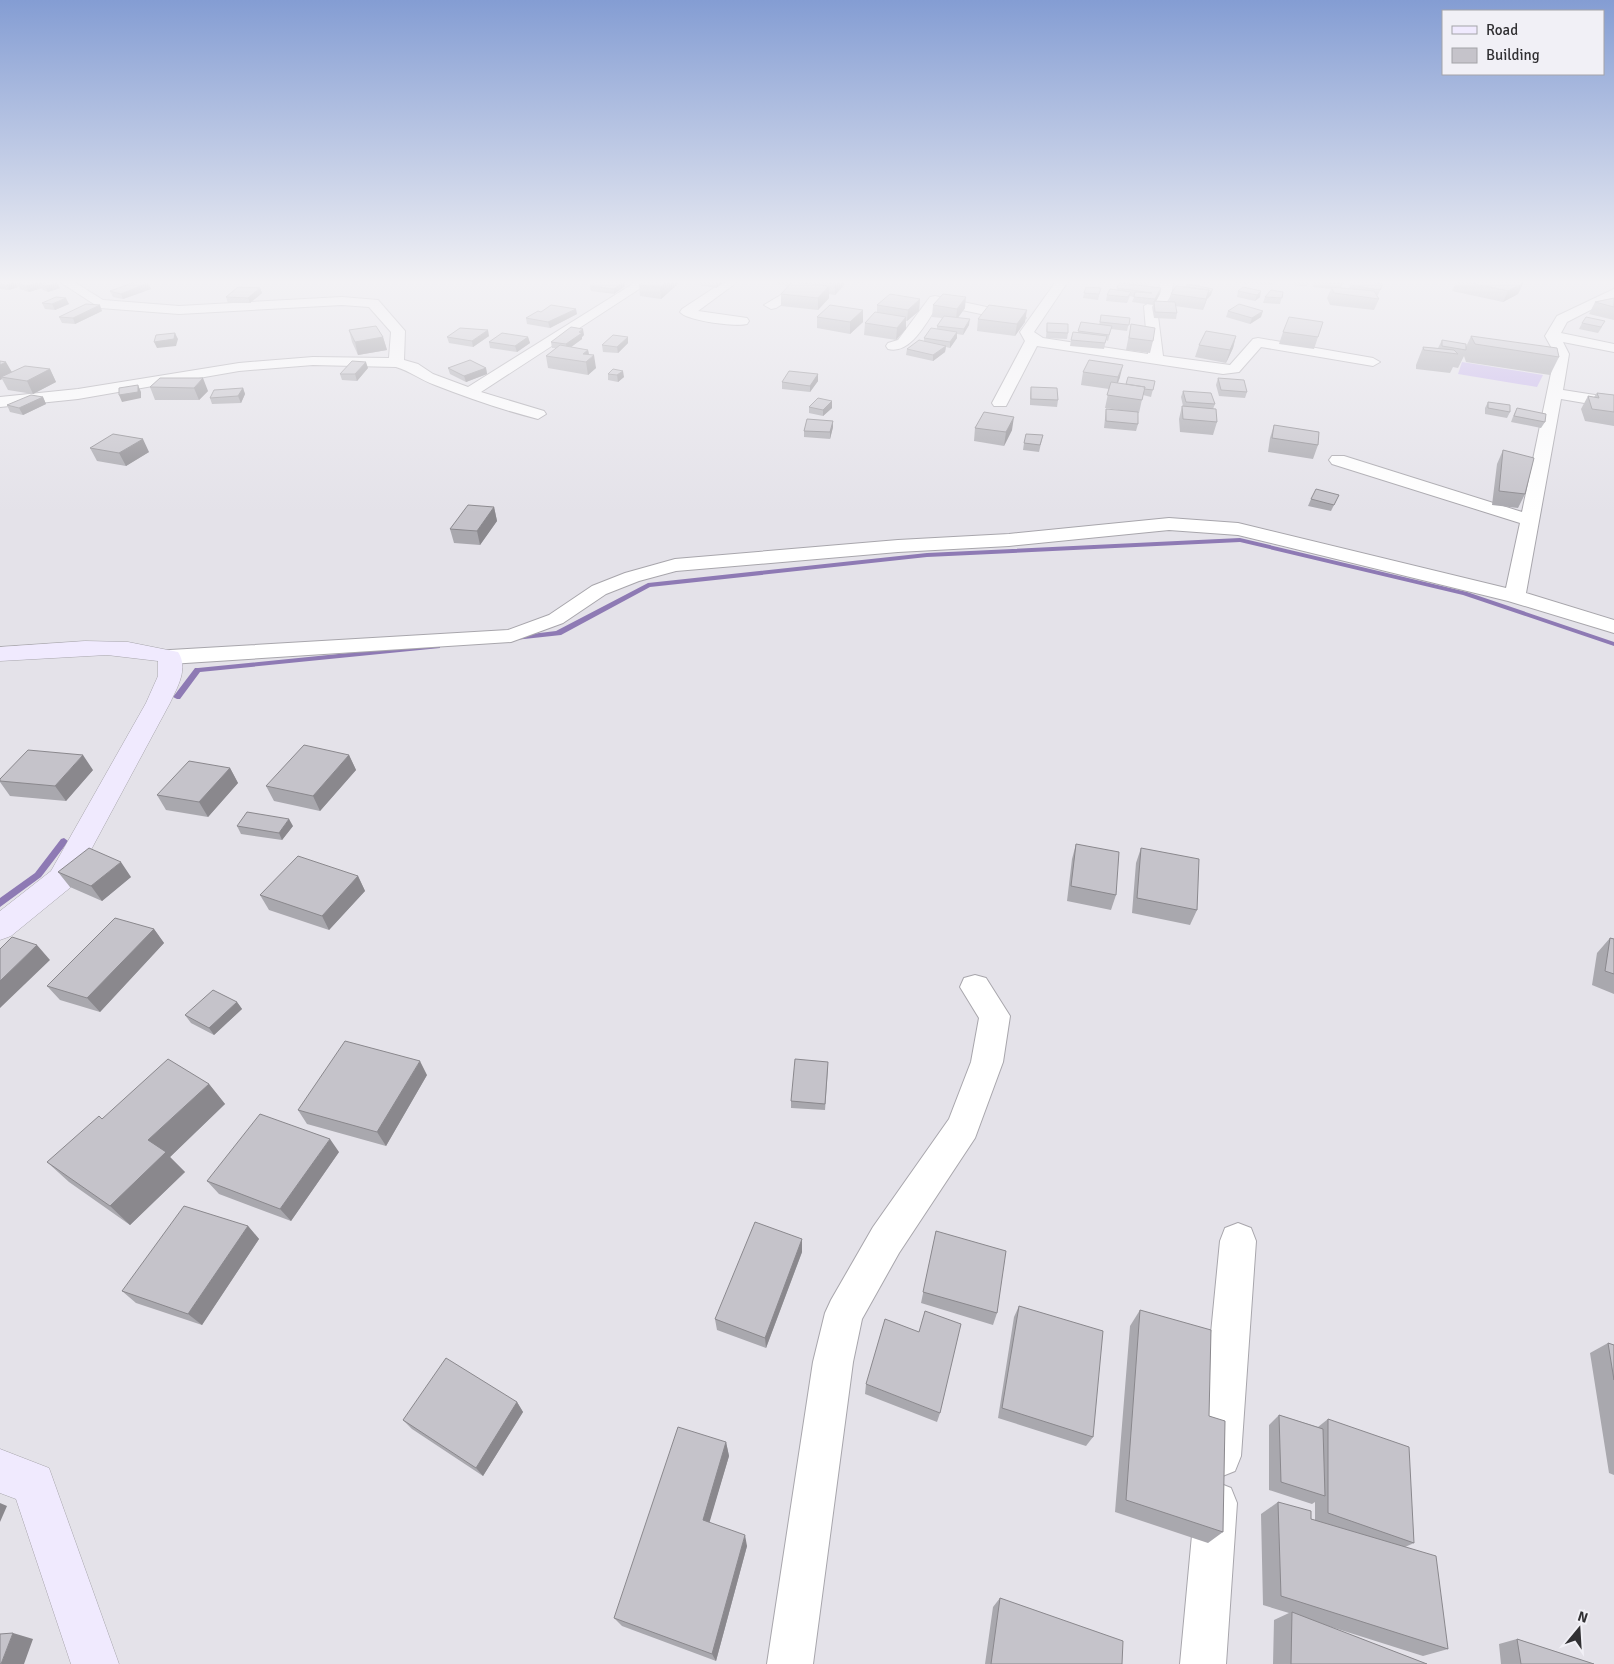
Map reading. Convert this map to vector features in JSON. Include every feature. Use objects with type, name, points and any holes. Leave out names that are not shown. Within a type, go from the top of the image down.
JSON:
[{"type":"street","points":[[396,358],[396,363]]},
{"type":"street","points":[[469,393],[525,358]]},
{"type":"street","points":[[1000,403],[1023,358]]},
{"type":"street","points":[[1140,358],[1223,370],[1234,369],[1244,358]]},
{"type":"street","points":[[1348,358],[1373,362]]},
{"type":"street","points":[[1515,596],[1561,358]]},
{"type":"street","points":[[0,402],[78,394],[239,367],[313,361],[396,363],[413,367],[428,377],[469,393],[538,414]]},
{"type":"street","points":[[1554,393],[1614,403]]},
{"type":"street","points":[[1338,460],[1530,520]]},
{"type":"street","points":[[0,654],[110,648],[147,650],[170,657],[511,636],[556,619],[599,590],[632,576],[676,565],[898,546],[1009,540],[1169,524],[1238,529],[1515,596],[1614,626]]},
{"type":"street","points":[[0,928],[61,879],[158,704],[170,676],[170,657]]},
{"type":"street","points":[[790,1664],[833,1362],[844,1313],[886,1240],[963,1127],[987,1062],[995,1016],[975,987]]},
{"type":"street","points":[[1203,1664],[1238,1241]]},
{"type":"street","points":[[0,1471],[33,1484],[95,1664]]},
{"type":"shaded area","points":[[1462,362],[1543,375],[1537,387],[1458,374]]},
{"type":"building","points":[[557,358],[591,358],[586,362]]},
{"type":"building","points":[[470,360],[486,368],[464,376],[448,368]]},
{"type":"building","points":[[1089,360],[1123,365],[1118,377],[1083,372]]},
{"type":"building","points":[[352,361],[366,362],[355,374],[340,374]]},
{"type":"building","points":[[25,366],[50,369],[27,381],[1,377]]},
{"type":"building","points":[[613,369],[623,371],[617,375],[608,374]]},
{"type":"building","points":[[789,371],[818,374],[810,386],[782,382]]},
{"type":"building","points":[[1128,377],[1155,381],[1153,390],[1126,384]]},
{"type":"building","points":[[160,378],[203,378],[194,388],[150,387]]},
{"type":"building","points":[[1218,378],[1244,380],[1247,392],[1221,390]]},
{"type":"building","points":[[1111,382],[1145,387],[1142,400],[1107,395]]},
{"type":"building","points":[[138,385],[138,392],[119,395],[119,388]]},
{"type":"building","points":[[1031,387],[1057,388],[1058,400],[1031,399]]},
{"type":"building","points":[[243,388],[238,396],[210,398],[214,390]]},
{"type":"building","points":[[1183,391],[1211,393],[1215,404],[1186,402]]},
{"type":"building","points":[[1597,393],[1614,395],[1614,412],[1592,409],[1588,396],[1599,398]]},
{"type":"building","points":[[31,395],[43,397],[19,408],[7,405]]},
{"type":"building","points":[[818,398],[832,401],[823,410],[809,407]]},
{"type":"building","points":[[1488,402],[1510,405],[1510,412],[1488,408]]},
{"type":"building","points":[[1182,406],[1216,409],[1217,422],[1183,419]]},
{"type":"building","points":[[1517,408],[1546,414],[1545,422],[1514,416]]},
{"type":"building","points":[[1106,409],[1138,412],[1138,424],[1106,421]]},
{"type":"building","points":[[984,412],[1014,417],[1006,432],[975,428]]},
{"type":"building","points":[[807,419],[833,421],[830,432],[804,431]]},
{"type":"building","points":[[1274,425],[1319,432],[1318,445],[1272,438]]},
{"type":"building","points":[[113,434],[143,439],[119,453],[90,448]]},
{"type":"building","points":[[1026,434],[1043,435],[1040,445],[1024,443]]},
{"type":"building","points":[[1503,450],[1534,458],[1525,494],[1499,491]]},
{"type":"building","points":[[1316,489],[1339,495],[1334,505],[1311,499]]},
{"type":"building","points":[[468,505],[494,507],[477,531],[450,529]]},
{"type":"building","points":[[304,745],[349,755],[313,796],[266,786]]},
{"type":"building","points":[[28,750],[83,755],[55,786],[0,781]]},
{"type":"building","points":[[189,761],[230,768],[199,802],[157,795]]},
{"type":"building","points":[[247,812],[289,819],[279,833],[237,826]]},
{"type":"building","points":[[1076,844],[1119,852],[1116,895],[1071,886]]},
{"type":"building","points":[[89,848],[121,862],[91,886],[58,872]]},
{"type":"building","points":[[1141,848],[1199,859],[1197,910],[1137,898]]},
{"type":"building","points":[[298,856],[358,876],[322,916],[260,895]]},
{"type":"building","points":[[115,918],[154,929],[87,998],[47,986]]},
{"type":"building","points":[[12,937],[37,945],[0,981],[0,949]]},
{"type":"building","points":[[1610,938],[1614,939],[1614,974],[1605,971]]},
{"type":"building","points":[[213,990],[237,1002],[209,1028],[185,1015]]},
{"type":"building","points":[[345,1041],[420,1061],[377,1132],[298,1110]]},
{"type":"building","points":[[168,1059],[209,1084],[148,1140],[166,1152],[110,1206],[47,1162],[99,1116],[102,1119]]},
{"type":"building","points":[[795,1059],[828,1062],[825,1104],[791,1101]]},
{"type":"building","points":[[260,1114],[330,1139],[280,1209],[207,1181]]},
{"type":"building","points":[[184,1206],[248,1226],[188,1314],[122,1291]]},
{"type":"building","points":[[755,1222],[802,1239],[765,1338],[715,1319]]},
{"type":"building","points":[[936,1231],[1006,1251],[997,1313],[923,1292]]},
{"type":"building","points":[[1019,1306],[1103,1331],[1093,1437],[1002,1408]]},
{"type":"building","points":[[1140,1310],[1211,1330],[1209,1416],[1225,1421],[1223,1532],[1126,1500]]},
{"type":"building","points":[[925,1311],[961,1324],[940,1413],[866,1384],[885,1319],[919,1332]]},
{"type":"building","points":[[1608,1343],[1614,1345],[1614,1380]]},
{"type":"building","points":[[446,1358],[517,1402],[476,1468],[403,1420]]},
{"type":"building","points":[[1279,1415],[1323,1429],[1325,1496],[1281,1482]]},
{"type":"building","points":[[1328,1419],[1409,1447],[1414,1543],[1328,1513]]},
{"type":"building","points":[[678,1427],[726,1442],[703,1520],[745,1535],[712,1654],[614,1618]]},
{"type":"building","points":[[1278,1502],[1311,1511],[1311,1519],[1436,1556],[1448,1649],[1281,1596]]},
{"type":"building","points":[[1000,1598],[1123,1641],[1122,1664],[991,1664]]},
{"type":"building","points":[[1292,1612],[1427,1664],[1291,1664]]},
{"type":"building","points":[[13,1633],[1,1664],[0,1664],[0,1634]]},
{"type":"building","points":[[1517,1639],[1594,1664],[1521,1664]]},
{"type":"waterway","points":[[515,638],[558,633],[648,585],[927,555],[1240,540],[1465,593],[1614,644]]},
{"type":"waterway","points":[[177,697],[198,670],[437,646]]},
{"type":"waterway","points":[[0,903],[38,875],[64,841]]}]
